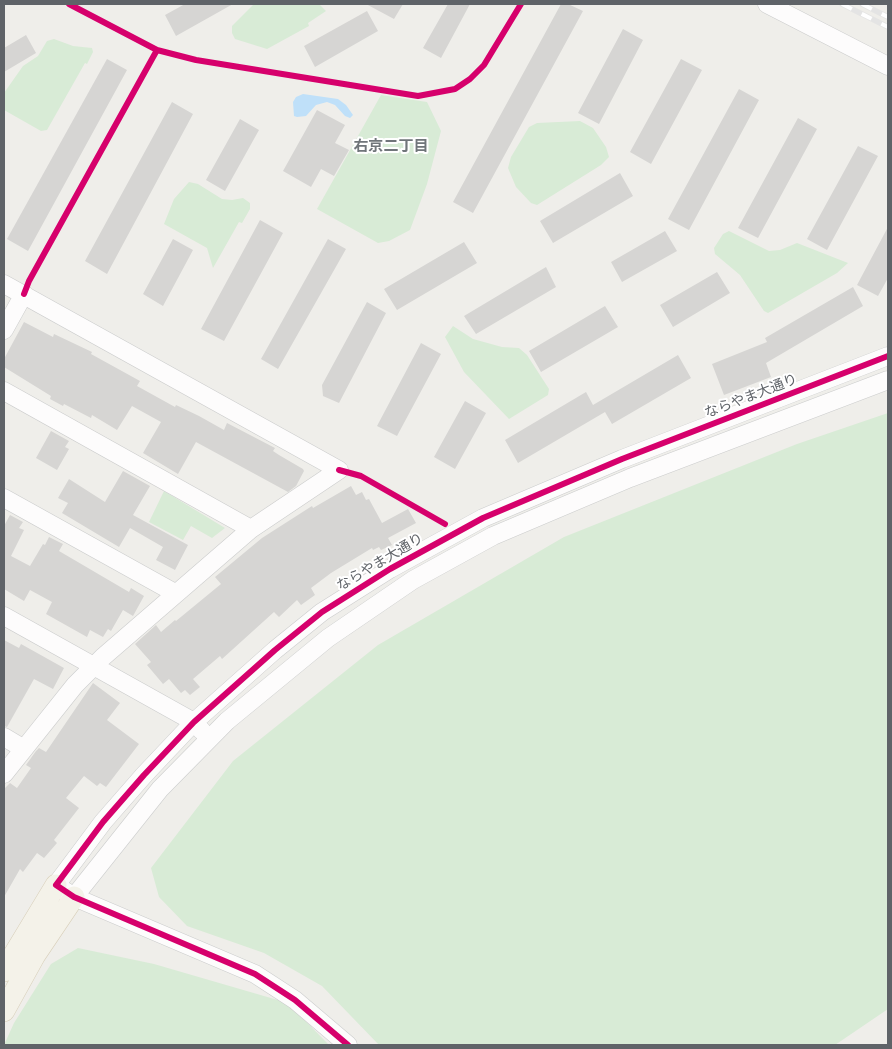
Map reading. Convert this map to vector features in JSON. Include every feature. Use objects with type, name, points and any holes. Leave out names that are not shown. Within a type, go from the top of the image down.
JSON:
[{"type":"main road","name":"ならやま大通り","points":[[4,971],[56,885]]},
{"type":"main road","points":[[4,1010],[35,955],[74,897]]},
{"type":"street","points":[[767,4],[888,66]]},
{"type":"street","points":[[4,284],[339,470],[251,529],[175,593],[94,666],[75,685],[4,774]]},
{"type":"street","points":[[4,330],[24,294]]},
{"type":"street","name":"ならやま大通り","points":[[56,885],[109,815],[194,722],[268,656],[322,612],[390,569],[483,518],[622,459],[888,356]]},
{"type":"street","points":[[74,897],[160,789],[209,738],[343,627],[413,580],[493,536],[630,478],[888,380]]},
{"type":"street","points":[[4,392],[251,529]]},
{"type":"street","points":[[4,498],[175,593]]},
{"type":"street","points":[[4,616],[194,722],[209,738]]},
{"type":"street","points":[[4,737],[24,749]]},
{"type":"street","points":[[56,885],[74,897],[254,974],[295,1000],[348,1045]]},
{"type":"green space","points":[[254,4],[319,4],[326,11],[308,23],[309,26],[267,49],[235,39],[232,33],[232,26]]},
{"type":"green space","points":[[54,39],[73,46],[92,48],[93,52],[47,130],[41,131],[4,110],[4,93],[23,66],[38,56],[47,41]]},
{"type":"green space","points":[[381,95],[427,102],[441,131],[427,184],[410,230],[389,241],[378,243],[317,209]]},
{"type":"green space","points":[[580,121],[593,128],[606,147],[609,157],[601,165],[537,205],[531,203],[516,187],[508,168],[511,157],[529,127],[537,123]]},
{"type":"green space","points":[[189,182],[198,184],[222,199],[243,198],[250,203],[250,209],[242,223],[239,222],[213,268],[207,248],[164,224],[174,199]]},
{"type":"green space","points":[[729,231],[769,251],[780,250],[797,243],[848,263],[837,273],[768,313],[764,311],[740,275],[715,254],[714,248],[723,234]]},
{"type":"green space","points":[[453,326],[473,339],[502,347],[519,348],[527,355],[549,389],[548,395],[509,419],[464,372],[445,337]]},
{"type":"green space","points":[[888,413],[888,1009],[835,1045],[379,1045],[322,986],[264,953],[187,926],[159,897],[151,868],[233,761],[378,645],[564,537],[797,444]]},
{"type":"green space","points":[[164,491],[225,528],[212,538],[191,526],[183,540],[149,522]]},
{"type":"green space","points":[[78,948],[154,964],[288,1003],[329,1045],[4,1045],[14,1023],[51,964]]},
{"type":"water","points":[[303,94],[338,99],[346,105],[353,115],[350,118],[345,116],[335,105],[327,102],[316,105],[306,116],[294,116],[293,102],[296,97]]},
{"type":"building","points":[[185,4],[233,4],[176,36],[165,15]]},
{"type":"building","points":[[366,4],[403,4],[394,19]]},
{"type":"building","points":[[448,4],[470,4],[441,58],[423,48]]},
{"type":"building","points":[[561,4],[568,4],[583,11],[473,213],[453,202]]},
{"type":"building","points":[[367,11],[378,31],[315,67],[304,46]]},
{"type":"building","points":[[623,29],[643,40],[599,124],[578,113]]},
{"type":"building","points":[[26,35],[36,53],[4,72],[4,48]]},
{"type":"building","points":[[107,59],[127,70],[28,251],[7,239]]},
{"type":"building","points":[[681,59],[702,70],[651,164],[630,152]]},
{"type":"building","points":[[739,89],[759,100],[689,230],[668,219]]},
{"type":"building","points":[[172,102],[193,114],[107,274],[85,261]]},
{"type":"building","points":[[317,110],[345,125],[335,143],[349,150],[334,176],[321,169],[311,187],[283,171]]},
{"type":"building","points":[[798,118],[817,129],[758,238],[738,228]]},
{"type":"building","points":[[240,119],[259,130],[225,191],[206,180]]},
{"type":"building","points":[[858,146],[878,156],[827,250],[807,239]]},
{"type":"building","points":[[620,173],[633,196],[553,243],[540,221]]},
{"type":"building","points":[[260,220],[283,233],[224,341],[201,329]]},
{"type":"building","points":[[888,227],[888,278],[878,296],[857,285]]},
{"type":"building","points":[[665,231],[677,251],[622,282],[611,262]]},
{"type":"building","points":[[173,239],[193,250],[163,306],[143,294]]},
{"type":"building","points":[[328,239],[346,249],[278,369],[261,359]]},
{"type":"building","points":[[464,242],[477,263],[397,310],[384,289]]},
{"type":"building","points":[[546,267],[556,287],[476,334],[464,316]]},
{"type":"building","points":[[717,272],[730,293],[673,327],[660,305]]},
{"type":"building","points":[[853,287],[863,306],[766,363],[771,377],[724,395],[712,364],[767,342],[765,338]]},
{"type":"building","points":[[367,302],[386,313],[339,403],[323,396],[322,385]]},
{"type":"building","points":[[605,306],[618,327],[541,372],[529,351]]},
{"type":"building","points":[[24,322],[53,337],[54,334],[92,352],[91,354],[140,381],[137,386],[175,407],[176,405],[224,430],[227,423],[275,448],[273,451],[303,469],[304,471],[296,486],[288,492],[196,442],[178,474],[143,453],[161,422],[132,406],[117,430],[92,415],[91,418],[50,399],[51,396],[4,367],[4,359]]},
{"type":"building","points":[[421,343],[441,354],[397,436],[377,426]]},
{"type":"building","points":[[678,355],[691,378],[612,424],[605,412],[518,463],[505,440],[586,392],[593,405]]},
{"type":"building","points":[[465,401],[486,413],[455,469],[434,457]]},
{"type":"building","points":[[51,431],[69,441],[65,447],[69,449],[57,470],[36,458]]},
{"type":"building","points":[[123,471],[150,486],[133,515],[188,545],[175,570],[156,560],[163,547],[130,528],[119,547],[62,513],[68,503],[58,498],[69,479],[105,502]]},
{"type":"building","points":[[351,486],[356,495],[362,492],[366,500],[369,499],[382,523],[408,509],[416,523],[388,538],[392,545],[381,550],[379,547],[373,550],[372,548],[331,573],[311,588],[315,595],[301,605],[297,600],[279,617],[274,612],[222,659],[220,656],[193,679],[200,687],[190,695],[185,690],[181,693],[169,679],[163,684],[147,665],[151,662],[135,644],[156,625],[161,632],[221,584],[215,577],[262,538],[312,506],[313,508]]},
{"type":"building","points":[[10,515],[23,522],[19,528],[24,530],[11,556],[30,566],[49,537],[63,544],[59,551],[129,592],[131,588],[144,596],[133,616],[123,610],[111,631],[108,629],[103,637],[90,630],[87,637],[46,614],[52,602],[30,590],[24,601],[4,589],[4,526]]},
{"type":"building","points":[[4,640],[19,648],[21,644],[64,668],[53,689],[34,679],[7,727],[4,726]]},
{"type":"building","points":[[93,683],[120,703],[107,720],[139,744],[106,787],[100,783],[97,786],[84,776],[66,798],[79,808],[54,840],[57,843],[44,858],[37,853],[23,872],[20,869],[4,897],[4,789],[10,783],[17,788],[31,768],[26,765],[36,751],[39,748],[46,752]]},
{"type":"railway","points":[[842,4],[888,27]]},
{"type":"railway","points":[[862,4],[888,17]]},
{"type":"cycle path","points":[[69,4],[157,50],[196,60],[418,96],[455,89],[470,79],[484,65],[521,4]]},
{"type":"cycle path","points":[[24,294],[29,281],[157,50]]},
{"type":"cycle path","points":[[348,1045],[295,1000],[255,974],[74,897],[56,885],[103,822],[194,722],[275,650],[322,612],[390,569],[483,518],[622,459],[888,356]]},
{"type":"cycle path","points":[[339,470],[361,476],[445,524]]},
{"type":"district","name":"右京二丁目","points":[[391,146]]}]
